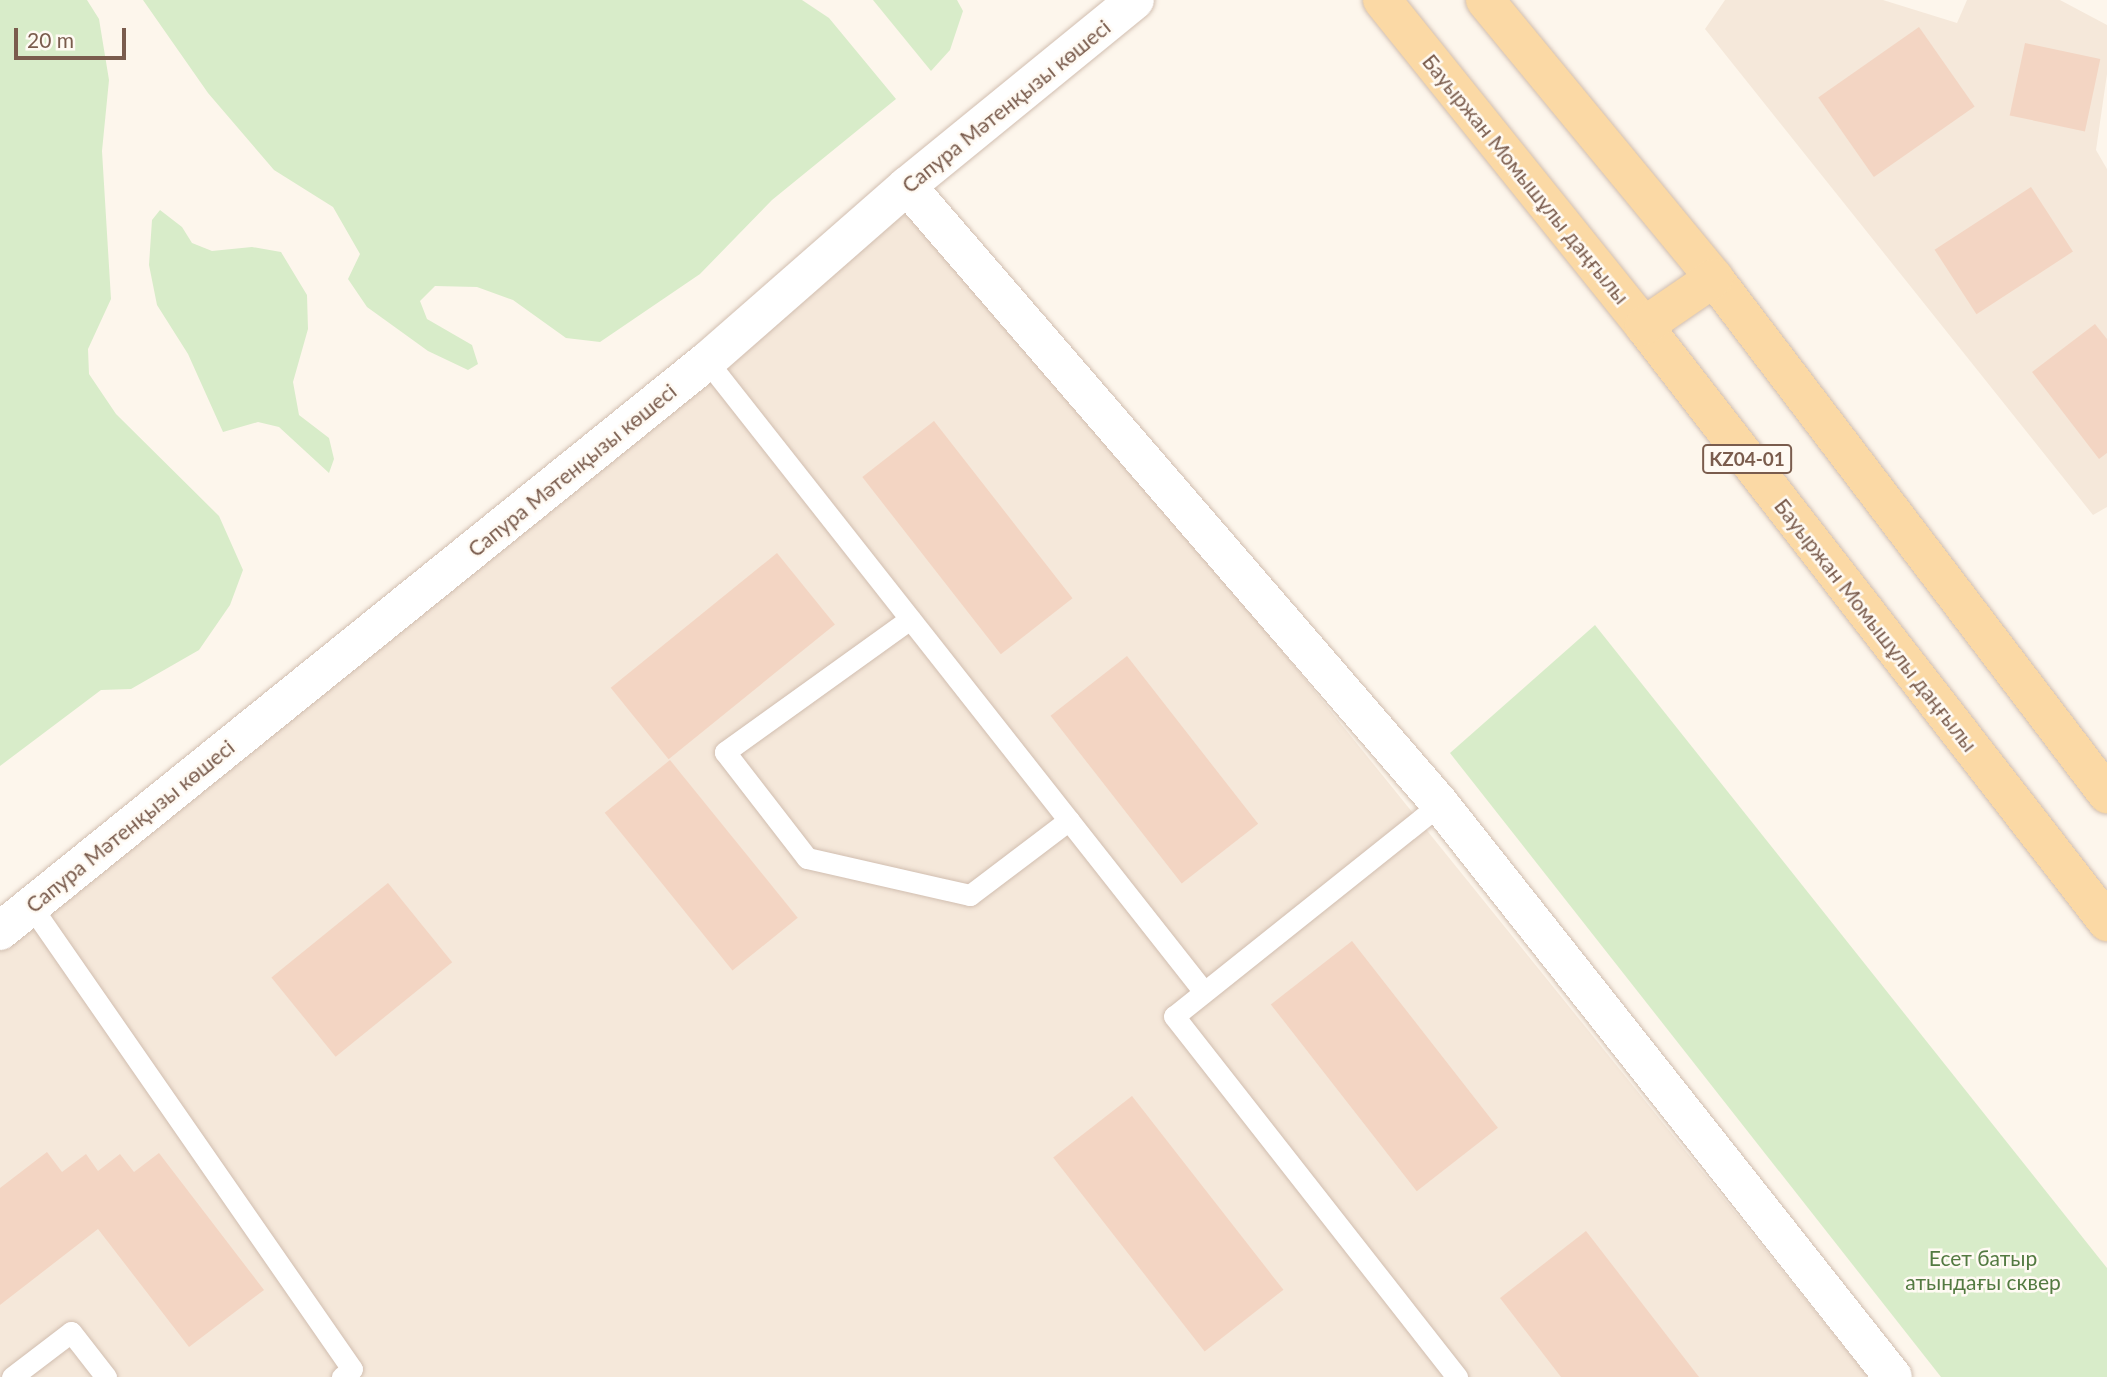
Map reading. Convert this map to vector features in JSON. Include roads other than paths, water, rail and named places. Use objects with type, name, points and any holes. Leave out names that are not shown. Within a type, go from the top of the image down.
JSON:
[{"type":"main road","name":"Бауыржан Момышұлы даңғылы","points":[[1382,0],[1644,326],[2107,922]]},
{"type":"main road","points":[[1485,0],[1714,278],[2107,794]]},
{"type":"main road","points":[[1644,326],[1714,278]]},
{"type":"street","name":"Сапура Мәтенқызы көшесі","points":[[0,930],[707,361],[907,186],[1135,0]]},
{"type":"street","points":[[907,186],[1440,804],[1893,1377]]},
{"type":"lane","points":[[707,361],[1204,992]]},
{"type":"lane","points":[[910,619],[725,752],[807,858],[970,895],[1069,820]]},
{"type":"lane","points":[[1440,804],[1174,1016],[1457,1377]]},
{"type":"lane","points":[[31,906],[351,1374]]},
{"type":"lane","points":[[12,1377],[71,1332],[106,1377]]},
{"type":"park label","name":"Есет батыр атындағы сквер","points":[[1983,1270]]}]
